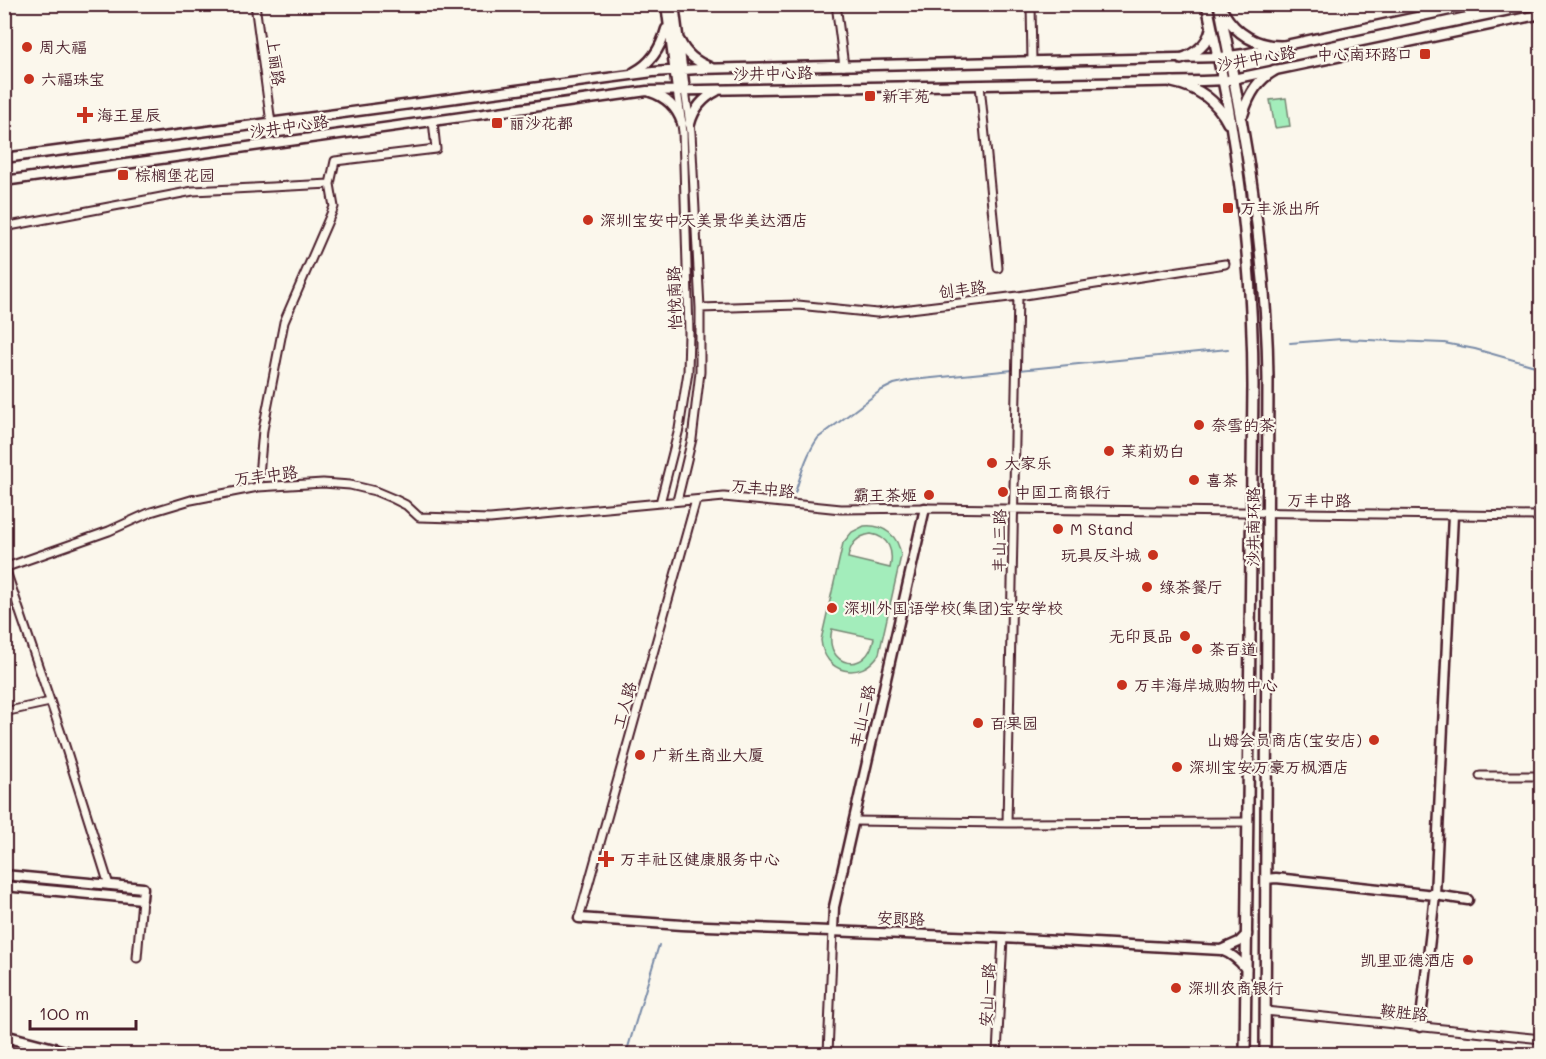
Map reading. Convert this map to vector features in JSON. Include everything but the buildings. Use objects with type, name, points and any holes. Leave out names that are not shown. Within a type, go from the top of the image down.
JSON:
[{"type":"main road","name":"沙井南环路","points":[[1207,4],[1232,131],[1252,322],[1252,513],[1245,1054]]},
{"type":"main road","name":"沙井南环路","points":[[1219,4],[1250,164],[1267,326],[1265,1054]]},
{"type":"main road","points":[[1219,4],[1231,24],[1244,36],[1267,45],[1283,46]]},
{"type":"main road","points":[[1181,59],[1204,44],[1212,27]]},
{"type":"main road","points":[[1242,119],[1247,101],[1254,89],[1275,70]]},
{"type":"main road","points":[[1172,82],[1191,87],[1206,96],[1220,110],[1232,131]]},
{"type":"main road","points":[[1236,165],[1237,160],[1242,157],[1246,158],[1250,164]]},
{"type":"main road","points":[[4,1036],[73,1054]]},
{"type":"main road","points":[[59,1051],[80,1054]]},
{"type":"street","name":"上丽路","points":[[255,4],[271,123]]},
{"type":"street","points":[[666,4],[681,90]]},
{"type":"street","points":[[674,4],[678,70]]},
{"type":"street","points":[[836,4],[844,66]]},
{"type":"street","points":[[1031,4],[1032,62]]},
{"type":"street","name":"沙井中心路","points":[[4,158],[678,70],[1218,58],[1478,4]]},
{"type":"street","name":"沙井中心路","points":[[4,181],[647,91],[1234,79],[1542,14]]},
{"type":"street","points":[[627,75],[641,69],[655,55],[664,37],[667,16]]},
{"type":"street","points":[[677,34],[688,54],[702,64],[716,69]]},
{"type":"street","points":[[980,85],[998,268]]},
{"type":"street","points":[[647,91],[669,102],[686,123],[700,104],[710,95],[723,89]]},
{"type":"street","name":"怡悦南路","points":[[677,501],[692,439],[700,372],[700,308],[686,123],[681,90]]},
{"type":"street","points":[[258,487],[263,430],[284,322],[334,207],[330,184],[335,161],[436,149],[433,121]]},
{"type":"street","name":"怡悦南路","points":[[660,503],[679,429],[688,372],[686,123]]},
{"type":"street","points":[[4,227],[193,191],[330,184]]},
{"type":"street","name":"创丰路","points":[[700,308],[798,305],[877,313],[1018,296],[1225,264]]},
{"type":"street","name":"丰山三路","points":[[1006,823],[1018,296]]},
{"type":"street","name":"万丰中路","points":[[5,568],[109,531],[151,512],[191,500],[258,487],[323,483],[350,485],[375,491],[405,505],[419,517],[453,518],[490,519],[735,497],[841,508],[1542,516]]},
{"type":"street","name":"工人路","points":[[579,918],[696,500]]},
{"type":"street","name":"丰山二路","points":[[833,930],[834,907],[924,508]]},
{"type":"street","points":[[1419,1027],[1435,895],[1453,515]]},
{"type":"street","points":[[5,568],[109,885]]},
{"type":"street","points":[[4,712],[50,702]]},
{"type":"street","points":[[1480,776],[1542,776]]},
{"type":"street","points":[[854,820],[1006,823],[1248,822]]},
{"type":"street","points":[[4,875],[143,888],[137,958]]},
{"type":"street","points":[[1266,879],[1276,878],[1468,900]]},
{"type":"street","points":[[4,886],[142,899]]},
{"type":"street","name":"安郎路","points":[[579,918],[682,925],[833,930],[1221,950]]},
{"type":"street","points":[[828,1054],[833,930]]},
{"type":"street","points":[[1221,950],[1239,942],[1247,934]]},
{"type":"street","name":"安山一路","points":[[997,1054],[1003,938]]},
{"type":"street","points":[[1221,950],[1239,960],[1246,969]]},
{"type":"street","name":"鞍胜路","points":[[1265,1011],[1542,1039]]},
{"type":"green space","points":[[1286,98],[1290,126],[1275,128],[1270,100]]},
{"type":"green space","points":[[864,526],[884,529],[894,537],[901,556],[879,654],[871,663],[854,671],[836,667],[824,652],[821,640],[843,543],[852,532]],"holes":[[[871,534],[882,538],[889,546],[890,568],[848,558],[855,542]],[[832,629],[874,638],[870,650],[864,658],[856,662],[840,659],[834,652],[831,642]]]},
{"type":"waterway","points":[[1290,343],[1342,339],[1444,343],[1475,349],[1542,368]]},
{"type":"waterway","points":[[1019,370],[1228,349]]},
{"type":"waterway","points":[[795,493],[807,458],[818,438],[880,391],[894,384],[912,380],[1013,370]]},
{"type":"waterway","points":[[626,1054],[659,945]]},
{"type":"place","name":"周大福","points":[[27,47]]},
{"type":"place","name":"中心南环路口","points":[[1425,54]]},
{"type":"place","name":"六福珠宝","points":[[29,79]]},
{"type":"place","name":"新丰苑","points":[[870,96]]},
{"type":"place","name":"海王星辰","points":[[85,115]]},
{"type":"place","name":"丽沙花都","points":[[497,123]]},
{"type":"place","name":"棕榈堡花园","points":[[123,175]]},
{"type":"place","name":"万丰派出所","points":[[1228,208]]},
{"type":"place","name":"深圳宝安中天美景华美达酒店","points":[[588,220]]},
{"type":"place","name":"奈雪的茶","points":[[1199,425]]},
{"type":"place","name":"茉莉奶白","points":[[1109,451]]},
{"type":"place","name":"大家乐","points":[[992,463]]},
{"type":"place","name":"喜茶","points":[[1194,480]]},
{"type":"place","name":"中国工商银行","points":[[1003,492]]},
{"type":"place","name":"霸王茶姬","points":[[929,495]]},
{"type":"place","name":"M Stand","points":[[1058,529]]},
{"type":"place","name":"玩具反斗城","points":[[1153,555]]},
{"type":"place","name":"绿茶餐厅","points":[[1147,587]]},
{"type":"place","name":"深圳外国语学校(集团)宝安学校","points":[[832,608]]},
{"type":"place","name":"无印良品","points":[[1185,636]]},
{"type":"place","name":"茶百道","points":[[1197,649]]},
{"type":"place","name":"万丰海岸城购物中心","points":[[1122,685]]},
{"type":"place","name":"百果园","points":[[978,723]]},
{"type":"place","name":"山姆会员商店(宝安店)","points":[[1374,740]]},
{"type":"place","name":"广新生商业大厦","points":[[640,755]]},
{"type":"place","name":"深圳宝安万豪万枫酒店","points":[[1177,767]]},
{"type":"place","name":"万丰社区健康服务中心","points":[[606,859]]},
{"type":"place","name":"凯里亚德酒店","points":[[1468,960]]},
{"type":"place","name":"深圳农商银行","points":[[1176,988]]}]
